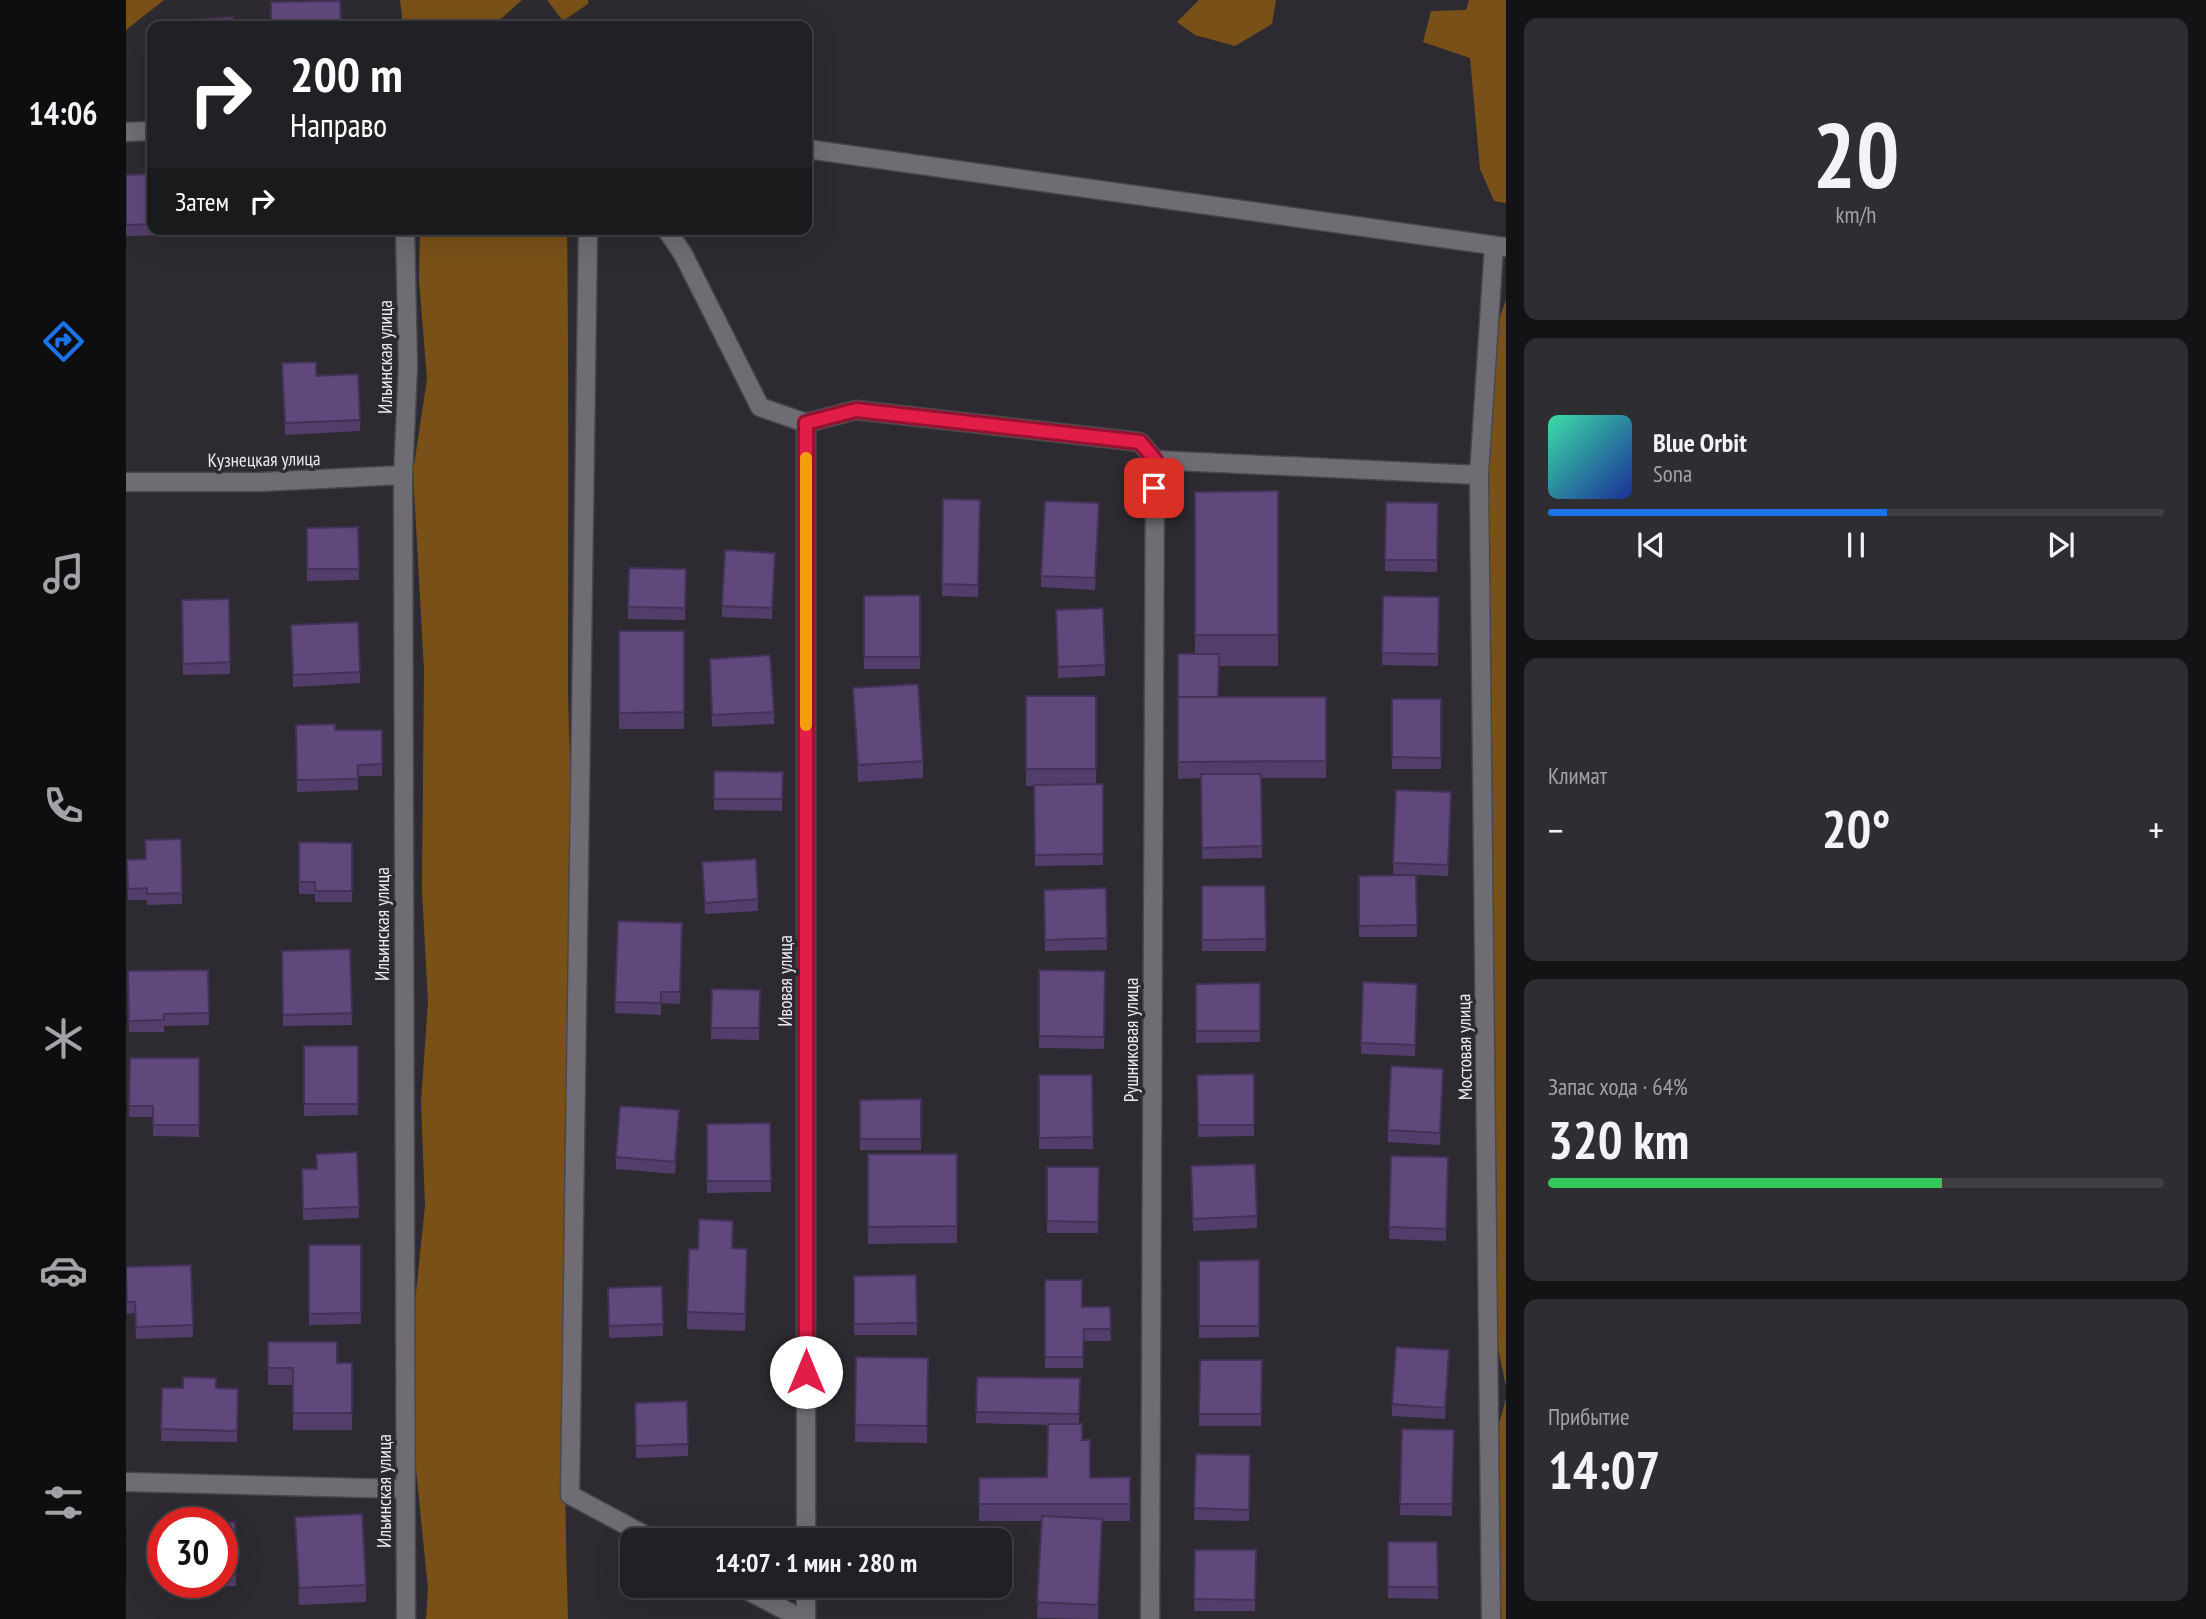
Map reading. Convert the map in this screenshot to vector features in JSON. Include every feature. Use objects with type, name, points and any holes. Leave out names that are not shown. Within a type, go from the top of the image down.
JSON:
[{"type":"street","points":[[126,132],[147,131]]},
{"type":"street","points":[[812,150],[1500,246]]},
{"type":"street","name":"Ильинская улица","points":[[405,235],[408,368],[403,475],[406,1619]]},
{"type":"street","points":[[587,235],[570,1495],[632,1528]]},
{"type":"street","points":[[670,235],[683,254],[760,407],[806,423],[856,410],[1140,442],[1155,460],[1479,475]]},
{"type":"street","name":"Мостовая улица","points":[[1491,1619],[1479,475],[1500,246]]},
{"type":"street","name":"Ивовая улица","points":[[806,423],[806,1528]]},
{"type":"street","name":"Рушниковая улица","points":[[1150,1619],[1155,460]]},
{"type":"street","name":"Кузнецкая улица","points":[[126,482],[260,482],[403,475]]},
{"type":"street","points":[[126,1482],[404,1489]]},
{"type":"street","points":[[763,1598],[804,1619],[805,1598]]},
{"type":"shaded area","points":[[126,0],[164,0],[126,30]]},
{"type":"shaded area","points":[[400,0],[522,0],[499,21],[402,21]]},
{"type":"shaded area","points":[[547,0],[588,0],[588,4],[563,21]]},
{"type":"shaded area","points":[[1199,0],[1276,0],[1272,24],[1235,46],[1195,35],[1177,22]]},
{"type":"shaded area","points":[[1469,0],[1506,0],[1506,203],[1494,201],[1480,169],[1470,58],[1423,42],[1431,11],[1466,10]]},
{"type":"shaded area","points":[[420,235],[567,235],[568,690],[572,858],[565,1333],[568,1619],[426,1619],[428,1589],[407,1379],[425,1206],[421,1102],[428,1002],[422,890],[424,669],[413,472],[427,379],[419,280]]},
{"type":"shaded area","points":[[1506,300],[1506,1387],[1493,1323],[1487,410],[1500,316]]},
{"type":"shaded area","points":[[1506,1398],[1506,1619],[1494,1619],[1494,1443]]},
{"type":"building","points":[[340,1],[341,21],[271,21],[271,2]]},
{"type":"building","points":[[233,17],[233,21],[177,21]]},
{"type":"building","points":[[147,174],[147,224],[126,225],[126,175]]},
{"type":"building","points":[[316,362],[316,376],[358,374],[360,420],[285,423],[282,363]]},
{"type":"building","points":[[1278,491],[1278,635],[1195,635],[1195,492]]},
{"type":"building","points":[[943,499],[980,500],[978,585],[942,584]]},
{"type":"building","points":[[1045,501],[1099,503],[1095,578],[1041,576]]},
{"type":"building","points":[[1386,502],[1438,503],[1437,560],[1385,560]]},
{"type":"building","points":[[358,527],[359,569],[307,569],[307,528]]},
{"type":"building","points":[[725,550],[775,553],[772,608],[722,606]]},
{"type":"building","points":[[629,568],[686,569],[685,608],[628,607]]},
{"type":"building","points":[[920,595],[920,657],[864,657],[864,596]]},
{"type":"building","points":[[1383,596],[1439,597],[1438,654],[1382,653]]},
{"type":"building","points":[[229,599],[230,662],[183,664],[182,600]]},
{"type":"building","points":[[1103,608],[1105,665],[1058,667],[1056,610]]},
{"type":"building","points":[[358,622],[360,672],[293,675],[291,625]]},
{"type":"building","points":[[619,631],[684,631],[684,712],[619,713]]},
{"type":"building","points":[[1178,654],[1219,654],[1218,697],[1178,697]]},
{"type":"building","points":[[770,655],[774,712],[712,715],[710,659]]},
{"type":"building","points":[[918,684],[923,761],[858,765],[853,688]]},
{"type":"building","points":[[1026,696],[1096,696],[1096,769],[1026,769]]},
{"type":"building","points":[[1178,697],[1326,697],[1326,761],[1178,762]]},
{"type":"building","points":[[1392,699],[1441,699],[1441,758],[1392,757]]},
{"type":"building","points":[[335,724],[335,730],[382,730],[382,764],[358,765],[358,779],[297,780],[296,725]]},
{"type":"building","points":[[714,771],[783,772],[782,799],[714,799]]},
{"type":"building","points":[[1201,774],[1261,774],[1262,846],[1202,848]]},
{"type":"building","points":[[1103,784],[1103,854],[1035,855],[1034,785]]},
{"type":"building","points":[[1396,790],[1451,792],[1448,865],[1393,863]]},
{"type":"building","points":[[181,839],[182,893],[147,894],[147,888],[128,889],[127,860],[146,859],[145,840]]},
{"type":"building","points":[[299,842],[352,843],[352,891],[315,891],[315,882],[299,882]]},
{"type":"building","points":[[756,859],[758,899],[705,903],[702,862]]},
{"type":"building","points":[[1416,875],[1417,925],[1359,926],[1359,876]]},
{"type":"building","points":[[1202,886],[1265,886],[1266,939],[1202,940]]},
{"type":"building","points":[[1106,888],[1107,938],[1045,940],[1044,890]]},
{"type":"building","points":[[618,921],[682,923],[680,992],[661,992],[661,1003],[615,1002]]},
{"type":"building","points":[[350,949],[352,1013],[283,1015],[282,951]]},
{"type":"building","points":[[208,970],[209,1013],[164,1014],[164,1020],[129,1021],[128,971]]},
{"type":"building","points":[[1039,970],[1105,971],[1104,1037],[1039,1036]]},
{"type":"building","points":[[1363,982],[1417,984],[1415,1045],[1361,1043]]},
{"type":"building","points":[[1260,983],[1260,1031],[1196,1031],[1196,984]]},
{"type":"building","points":[[712,989],[760,990],[759,1028],[711,1028]]},
{"type":"building","points":[[304,1046],[358,1046],[358,1104],[304,1104]]},
{"type":"building","points":[[130,1058],[199,1058],[199,1125],[153,1125],[153,1106],[129,1106]]},
{"type":"building","points":[[1391,1066],[1443,1069],[1440,1133],[1388,1130]]},
{"type":"building","points":[[1254,1074],[1254,1125],[1198,1125],[1197,1075]]},
{"type":"building","points":[[1039,1075],[1092,1075],[1093,1137],[1039,1138]]},
{"type":"building","points":[[921,1099],[921,1139],[860,1139],[860,1100]]},
{"type":"building","points":[[620,1106],[679,1110],[675,1162],[616,1157]]},
{"type":"building","points":[[770,1123],[771,1181],[707,1181],[707,1124]]},
{"type":"building","points":[[357,1152],[359,1207],[303,1209],[302,1169],[317,1169],[316,1154]]},
{"type":"building","points":[[868,1154],[957,1154],[957,1226],[868,1227]]},
{"type":"building","points":[[1391,1156],[1448,1157],[1446,1229],[1389,1227]]},
{"type":"building","points":[[1255,1164],[1257,1216],[1193,1219],[1191,1166]]},
{"type":"building","points":[[1047,1167],[1099,1167],[1098,1222],[1047,1221]]},
{"type":"building","points":[[699,1219],[733,1221],[732,1248],[747,1249],[745,1314],[687,1312],[689,1249],[698,1249]]},
{"type":"building","points":[[309,1245],[361,1245],[361,1313],[309,1314]]},
{"type":"building","points":[[1259,1260],[1259,1326],[1199,1326],[1199,1261]]},
{"type":"building","points":[[191,1265],[193,1325],[136,1327],[135,1302],[127,1302],[126,1267]]},
{"type":"building","points":[[916,1275],[917,1323],[854,1324],[854,1276]]},
{"type":"building","points":[[1045,1280],[1082,1280],[1082,1307],[1110,1307],[1111,1329],[1084,1329],[1083,1357],[1045,1357]]},
{"type":"building","points":[[662,1286],[663,1324],[609,1326],[608,1288]]},
{"type":"building","points":[[268,1342],[337,1342],[337,1363],[352,1363],[352,1413],[293,1413],[293,1368],[268,1368]]},
{"type":"building","points":[[1396,1347],[1449,1350],[1445,1408],[1392,1404]]},
{"type":"building","points":[[856,1357],[928,1358],[927,1426],[855,1425]]},
{"type":"building","points":[[1200,1360],[1262,1360],[1261,1414],[1199,1414]]},
{"type":"building","points":[[183,1377],[216,1378],[216,1388],[238,1389],[237,1431],[161,1429],[162,1388],[183,1388]]},
{"type":"building","points":[[977,1377],[1080,1378],[1079,1414],[976,1412]]},
{"type":"building","points":[[687,1401],[688,1444],[636,1446],[635,1403]]},
{"type":"building","points":[[1048,1424],[1082,1424],[1082,1440],[1090,1440],[1090,1478],[1130,1477],[1130,1504],[979,1504],[979,1478],[1047,1477]]},
{"type":"building","points":[[1402,1429],[1454,1430],[1452,1504],[1400,1504]]},
{"type":"building","points":[[1196,1454],[1250,1455],[1249,1510],[1194,1508]]},
{"type":"building","points":[[362,1514],[366,1585],[299,1588],[295,1517]]},
{"type":"building","points":[[1042,1516],[1102,1519],[1098,1605],[1037,1602]]},
{"type":"building","points":[[1388,1542],[1437,1542],[1438,1587],[1388,1587]]},
{"type":"building","points":[[1195,1550],[1256,1550],[1255,1600],[1194,1599]]},
{"type":"slow traffic","points":[[806,458],[806,725]]},
{"type":"route","points":[[806,1372],[806,423],[856,410],[1140,442],[1155,460],[1154,488]]}]
